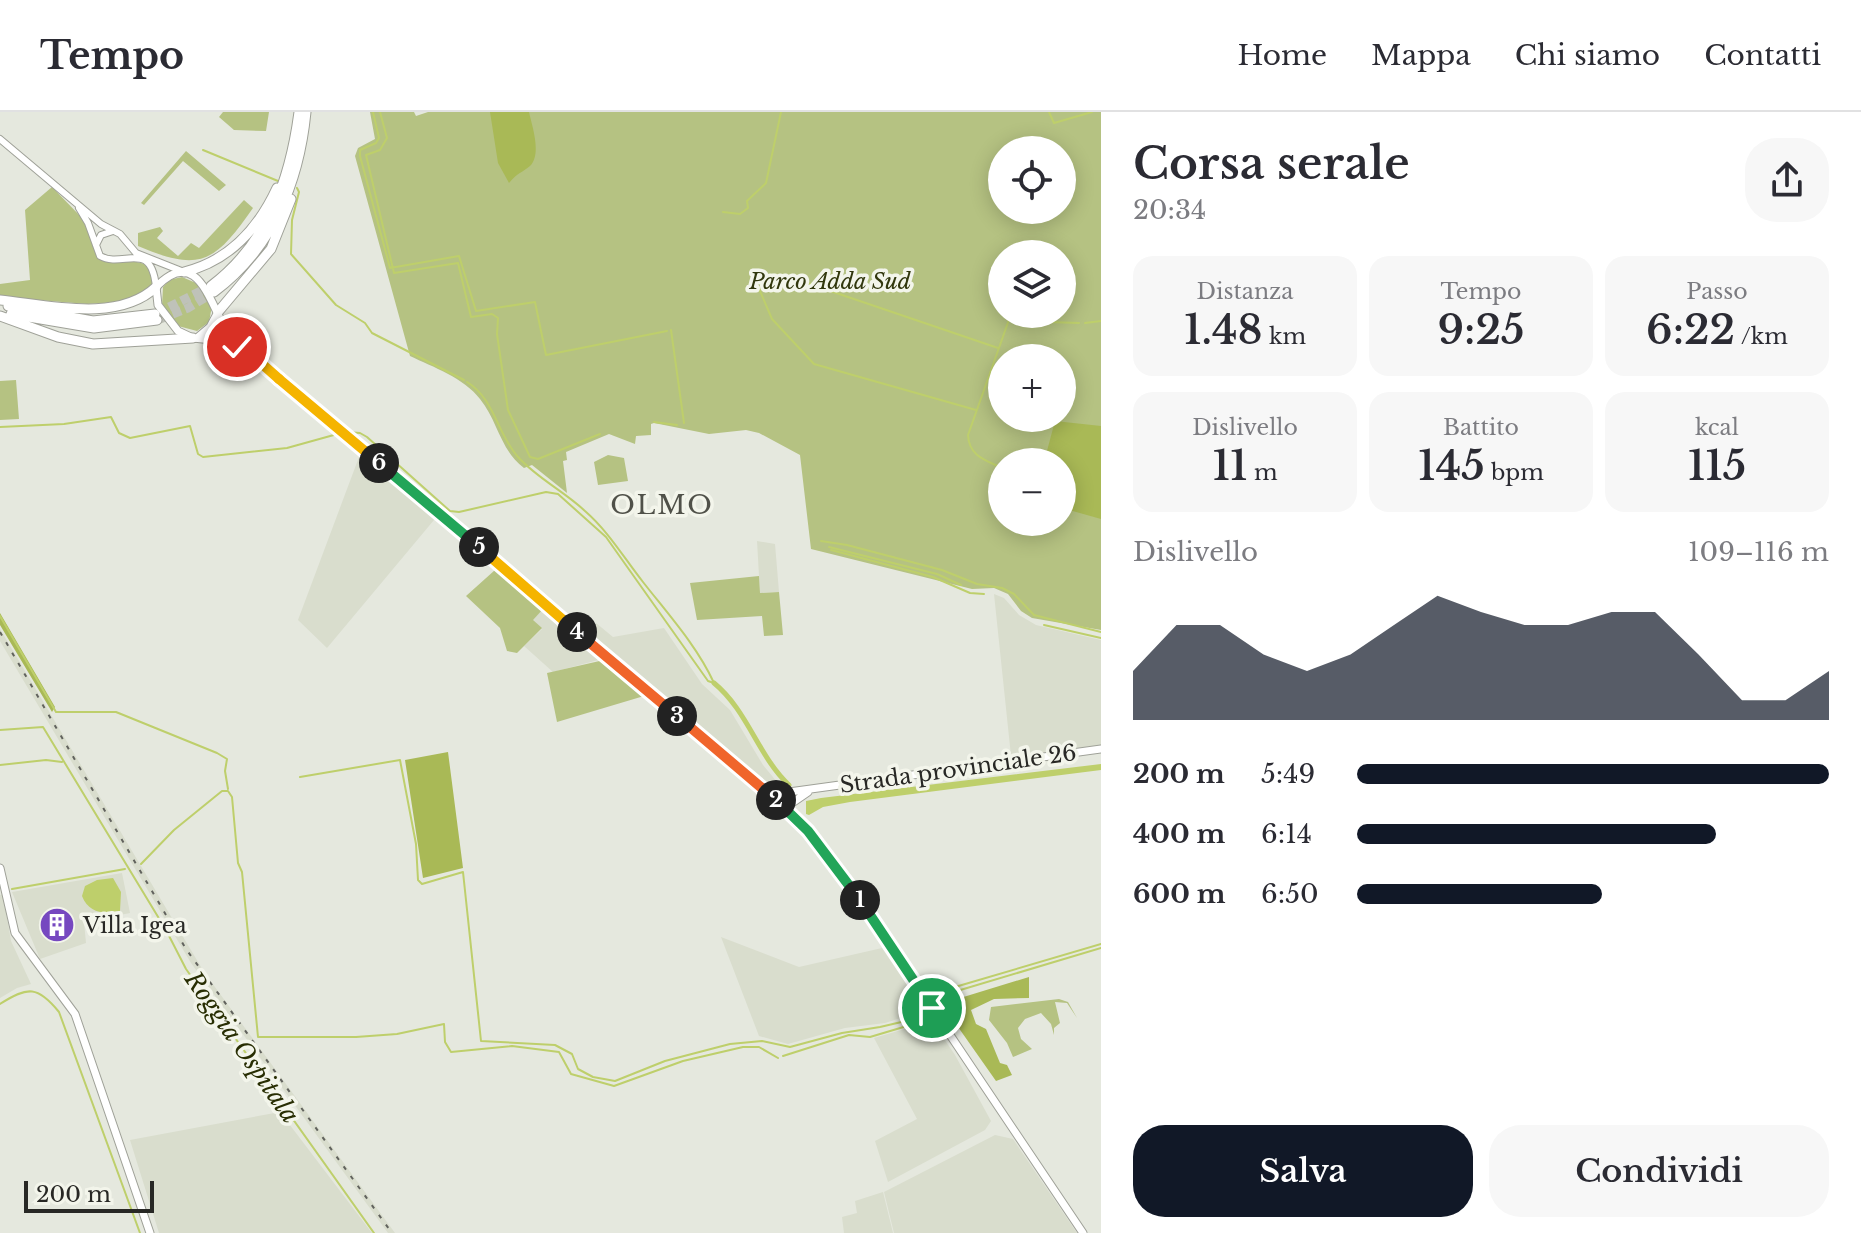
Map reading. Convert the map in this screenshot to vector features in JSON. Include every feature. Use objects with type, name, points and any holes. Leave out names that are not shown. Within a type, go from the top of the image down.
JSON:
[{"type":"highway","points":[[184,272],[219,259],[244,238],[273,197],[296,150],[299,112]]},
{"type":"highway","points":[[213,289],[264,228],[277,204],[306,112]]},
{"type":"highway","points":[[218,312],[263,260],[279,234],[302,156],[296,150]]},
{"type":"highway","points":[[0,302],[111,306],[133,303],[156,287]]},
{"type":"highway","points":[[0,302],[84,321],[156,317],[94,328],[0,314]]},
{"type":"highway","points":[[0,314],[58,337],[93,344],[195,338]]},
{"type":"main road","points":[[253,356],[221,341],[195,338],[178,331],[158,305],[156,287],[171,276],[184,272],[196,278],[209,292],[228,332],[253,356],[796,818],[833,862],[1083,1233]]},
{"type":"main road","points":[[195,338],[210,327],[218,312]]},
{"type":"main road","name":"Strada provinciale 26","points":[[757,784],[775,793],[789,792],[1101,749]]},
{"type":"main road","name":"Strada provinciale 26","points":[[783,806],[814,789]]},
{"type":"main road","points":[[783,806],[789,792]]},
{"type":"main road","points":[[796,818],[794,810],[798,798]]},
{"type":"main road","points":[[0,868],[15,933],[75,1014],[150,1233]]},
{"type":"street","points":[[0,139],[141,255],[184,272]]},
{"type":"street","points":[[74,202],[88,223],[96,248],[104,259],[133,257],[147,263],[153,269],[156,287]]},
{"type":"street","points":[[96,248],[101,235],[113,231]]},
{"type":"street","points":[[117,259],[124,252],[125,242]]},
{"type":"shaded area","points":[[490,112],[529,112],[535,140],[534,161],[509,183],[498,163]]},
{"type":"shaded area","points":[[1076,423],[1101,426],[1101,519],[1076,512],[1076,448],[1048,448],[1052,432],[1076,432]]},
{"type":"shaded area","points":[[362,449],[439,514],[327,648],[298,620]]},
{"type":"shaded area","points":[[757,541],[775,544],[779,592],[760,593]]},
{"type":"shaded area","points":[[994,594],[1004,598],[1019,615],[1036,625],[1101,640],[1101,745],[1011,756]]},
{"type":"shaded area","points":[[546,606],[606,658],[553,672],[524,646],[542,629],[532,620]]},
{"type":"shaded area","points":[[0,613],[55,707],[52,712],[0,625]]},
{"type":"shaded area","points":[[596,623],[613,637],[664,628],[702,684],[730,710],[763,765],[782,788],[754,779],[587,637]]},
{"type":"shaded area","points":[[0,629],[204,972],[395,1233],[388,1233],[191,963],[0,641]]},
{"type":"shaded area","points":[[448,752],[463,868],[423,878],[405,760]]},
{"type":"shaded area","points":[[1101,764],[1101,770],[850,802],[806,814],[806,801],[821,798]]},
{"type":"shaded area","points":[[122,873],[130,913],[84,922],[86,943],[40,959],[12,892]]},
{"type":"shaded area","points":[[113,878],[121,892],[120,911],[93,909],[82,896],[85,886],[97,880]]},
{"type":"shaded area","points":[[3,894],[11,941],[31,984],[0,998],[0,895]]},
{"type":"shaded area","points":[[721,937],[799,967],[882,948],[922,1007],[913,1014],[885,1023],[845,1028],[788,1044],[759,1036]]},
{"type":"shaded area","points":[[1029,977],[1029,998],[994,999],[971,1010],[976,1024],[986,1029],[1000,1063],[1007,1065],[1012,1075],[996,1081],[944,1007],[957,999]]},
{"type":"shaded area","points":[[932,1021],[955,1055],[991,1121],[985,1130],[888,1182],[875,1141],[917,1119],[874,1038]]},
{"type":"shaded area","points":[[280,1112],[372,1233],[159,1233],[130,1140]]},
{"type":"shaded area","points":[[995,1135],[1013,1139],[1077,1233],[894,1233],[884,1192]]},
{"type":"shaded area","points":[[883,1192],[893,1233],[844,1233],[842,1217],[857,1213],[855,1201]]},
{"type":"green space","points":[[223,112],[269,112],[266,131],[234,130],[219,117]]},
{"type":"green space","name":"Parco Adda Sud","points":[[370,112],[414,112],[416,116],[428,112],[1101,112],[1101,630],[1032,618],[1021,611],[1008,594],[994,588],[972,589],[811,549],[800,455],[759,433],[746,430],[709,434],[654,423],[651,424],[651,435],[636,436],[635,444],[609,434],[566,452],[567,460],[563,461],[567,493],[532,465],[524,468],[504,444],[486,408],[466,385],[410,356],[355,156],[358,148],[375,139]]},
{"type":"green space","points":[[186,151],[226,185],[219,191],[183,161],[144,205],[141,203]]},
{"type":"green space","points":[[52,187],[84,220],[98,258],[137,262],[152,270],[154,278],[148,291],[119,302],[87,304],[0,297],[0,284],[30,280],[25,210]]},
{"type":"green space","points":[[244,200],[253,208],[228,241],[205,257],[177,259],[138,246],[138,233],[160,227],[163,231],[157,238],[178,256],[191,243],[199,248]]},
{"type":"green space","points":[[182,277],[196,283],[212,306],[209,322],[197,331],[178,326],[162,306],[163,287],[169,280]]},
{"type":"green space","points":[[16,380],[19,419],[0,420],[0,381]]},
{"type":"green space","points":[[608,455],[624,458],[628,481],[598,485],[594,462]]},
{"type":"green space","points":[[495,570],[544,608],[533,620],[542,628],[517,653],[507,651],[500,628],[466,596]]},
{"type":"green space","points":[[759,576],[760,593],[779,592],[783,635],[764,636],[762,616],[697,620],[690,583]]},
{"type":"green space","points":[[604,660],[644,696],[557,722],[547,673]]},
{"type":"green space","points":[[1059,999],[1068,1002],[1077,1018],[1067,1003],[1055,1002],[1060,1023],[1054,1028],[1054,1035],[1051,1024],[1041,1013],[1025,1019],[1018,1028],[1021,1039],[1032,1049],[1013,1057],[1007,1043],[989,1020],[991,1007]]},
{"type":"waterway","points":[[373,112],[379,138],[376,143],[360,150],[360,156],[390,268],[459,256],[476,311],[535,302],[546,355],[667,331]]},
{"type":"waterway","points":[[380,112],[387,138],[380,150],[366,155],[394,273],[458,263],[471,317],[492,314],[498,318],[497,334],[508,410],[530,457],[538,459],[600,434]]},
{"type":"waterway","points":[[723,212],[740,214],[748,208],[747,201],[766,183],[781,112]]},
{"type":"waterway","points":[[1049,112],[1054,123],[1092,112]]},
{"type":"waterway","points":[[203,150],[278,181]]},
{"type":"waterway","points":[[297,188],[291,254],[336,305],[365,323],[372,333],[464,380]]},
{"type":"waterway","points":[[801,281],[988,345]]},
{"type":"waterway","points":[[757,284],[772,319],[814,364],[976,410]]},
{"type":"waterway","points":[[1085,323],[1101,321]]},
{"type":"waterway","points":[[988,462],[971,448],[968,435],[1006,328]]},
{"type":"waterway","points":[[671,330],[684,423]]},
{"type":"waterway","points":[[467,382],[484,398],[518,457],[577,504],[609,536],[691,643],[714,683]]},
{"type":"waterway","points":[[0,427],[64,424],[111,417],[119,433],[130,438],[190,426],[198,454],[203,457],[287,448],[341,433]]},
{"type":"waterway","points":[[654,422],[677,425]]},
{"type":"waterway","points":[[347,432],[367,437],[450,511],[459,512],[546,492],[558,494],[606,537],[708,681],[714,683]]},
{"type":"waterway","points":[[821,541],[847,545],[942,570],[977,584],[1002,588],[1014,594],[1034,615],[1101,632]]},
{"type":"waterway","points":[[829,547],[937,574],[961,585]]},
{"type":"waterway","points":[[831,550],[933,577],[970,593],[984,594]]},
{"type":"waterway","points":[[0,616],[56,712],[116,712],[217,753],[227,759],[228,789]]},
{"type":"waterway","points":[[1044,625],[1101,638]]},
{"type":"waterway","points":[[714,683],[736,707],[769,761],[789,785]]},
{"type":"waterway","name":"Roggia Ospitala","points":[[0,730],[43,727],[166,930],[186,969],[374,1233]]},
{"type":"waterway","points":[[0,765],[46,760],[62,762]]},
{"type":"waterway","name":"Roggia Ospitala","points":[[300,777],[400,760],[416,844],[418,880],[422,884],[463,872],[481,1041],[555,1045],[572,1054],[578,1069],[593,1077],[615,1081],[665,1061],[730,1044],[762,1041],[790,1047],[910,1020],[926,1006]]},
{"type":"waterway","points":[[141,864],[174,830],[222,791],[228,791],[232,797],[238,863],[242,872],[258,1037],[356,1037],[397,1034],[444,1024],[445,1042],[451,1052],[512,1046],[559,1052],[571,1074],[614,1086],[683,1061],[743,1047],[759,1047],[778,1058]]},
{"type":"waterway","points":[[12,889],[125,869]]},
{"type":"waterway","name":"Roggia Ospitala","points":[[930,1001],[955,987],[1101,944]]},
{"type":"waterway","points":[[934,1004],[957,991],[1101,948]]},
{"type":"waterway","points":[[0,1004],[18,994],[32,992],[45,997],[59,1012],[140,1233]]},
{"type":"waterway","points":[[783,1056],[849,1035],[870,1037],[917,1023],[929,1009]]},
{"type":"tunnel","points":[[157,313],[211,286]]},
{"type":"tunnel","points":[[160,319],[188,308],[214,292]]},
{"type":"railway","points":[[0,632],[186,949],[392,1233]]},
{"type":"place","name":"Villa Igea","points":[[57,925]]},
{"type":"district","name":"OLMO","points":[[662,505]]},
{"type":"route","points":[[237,347],[253,356],[796,818],[854,892],[932,1008]]}]
